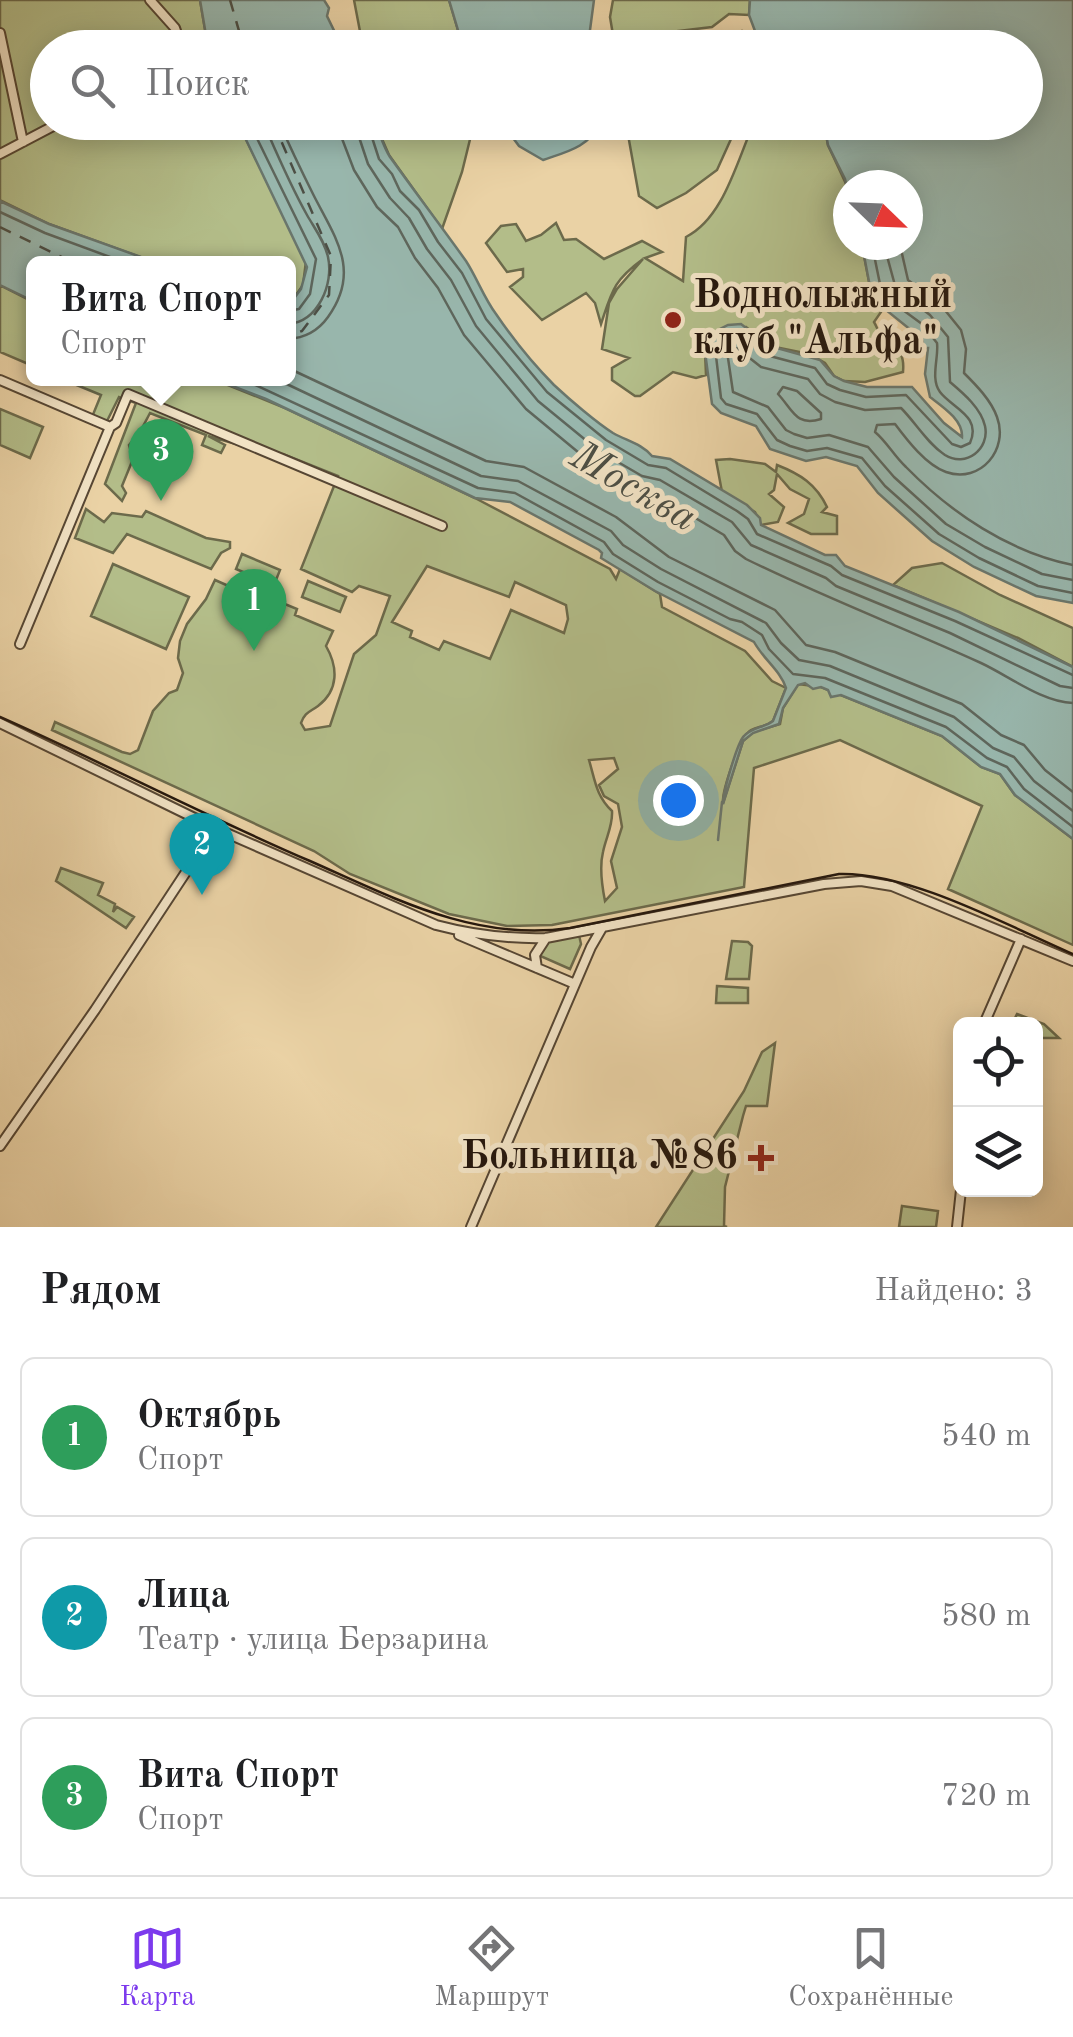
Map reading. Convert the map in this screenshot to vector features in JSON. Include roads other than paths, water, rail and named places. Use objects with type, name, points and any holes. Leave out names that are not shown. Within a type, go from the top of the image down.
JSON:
[{"type":"street","points":[[150,0],[176,30]]},
{"type":"street","points":[[0,33],[23,142]]},
{"type":"street","points":[[0,154],[30,138]]},
{"type":"street","points":[[0,380],[110,427]]},
{"type":"street","points":[[20,644],[110,427],[128,394],[442,526]]},
{"type":"street","points":[[0,723],[215,828],[575,984]]},
{"type":"street","points":[[0,1146],[96,1010],[215,828]]},
{"type":"street","points":[[436,925],[491,938],[546,938],[824,884],[861,881],[904,890],[1073,961]]},
{"type":"street","points":[[471,1227],[590,947],[602,928]]},
{"type":"street","points":[[581,932],[590,947]]},
{"type":"street","points":[[537,968],[536,954],[546,938]]},
{"type":"street","points":[[987,1017],[1022,938]]},
{"type":"street","points":[[957,1227],[960,1197]]},
{"type":"water","points":[[200,0],[324,0],[334,30],[205,30]]},
{"type":"water","points":[[449,0],[594,0],[590,30],[458,30]]},
{"type":"water","points":[[750,0],[1073,0],[1073,603],[1036,596],[974,567],[932,541],[878,493],[857,466],[826,457],[806,461],[770,449],[756,426],[721,413],[712,404],[705,352],[716,331],[741,324],[770,346],[820,360],[844,381],[867,387],[912,387],[962,437],[956,420],[930,397],[925,374],[928,348],[914,348],[914,342],[923,344],[922,339],[881,306],[871,292],[865,260],[923,260],[923,170],[840,170],[827,140],[1043,140],[1043,30],[755,30],[749,15]]},
{"type":"water","name":"Москва","points":[[246,140],[382,140],[390,157],[466,261],[509,333],[546,377],[591,417],[652,456],[670,459],[747,505],[760,518],[761,525],[825,555],[836,555],[845,566],[959,612],[1073,667],[1073,839],[1015,795],[1000,774],[981,767],[942,736],[841,695],[831,697],[828,690],[813,689],[805,683],[798,685],[783,708],[779,724],[743,741],[723,804],[741,741],[751,731],[773,721],[786,688],[754,642],[655,591],[601,558],[599,550],[510,502],[475,498],[232,386],[296,386],[296,296],[307,267]]},
{"type":"water","points":[[515,140],[587,140],[543,160]]},
{"type":"water","points":[[0,201],[49,224],[138,256],[26,256],[26,298],[0,285]]},
{"type":"waterway","points":[[718,840],[722,802]]},
{"type":"tram line","points":[[0,717],[373,889],[468,923],[535,931],[570,928],[839,874],[867,876],[927,891],[1073,954]]},
{"type":"place","name":"Воднолыжный клуб \"Альфа\"","points":[[673,320]]},
{"type":"place","name":"Вита Спорт","points":[[161,501]]},
{"type":"place","name":"Октябрь","points":[[254,651]]},
{"type":"place","name":"Лица","points":[[202,895]]},
{"type":"place","name":"Больница №86","points":[[761,1158]]}]
